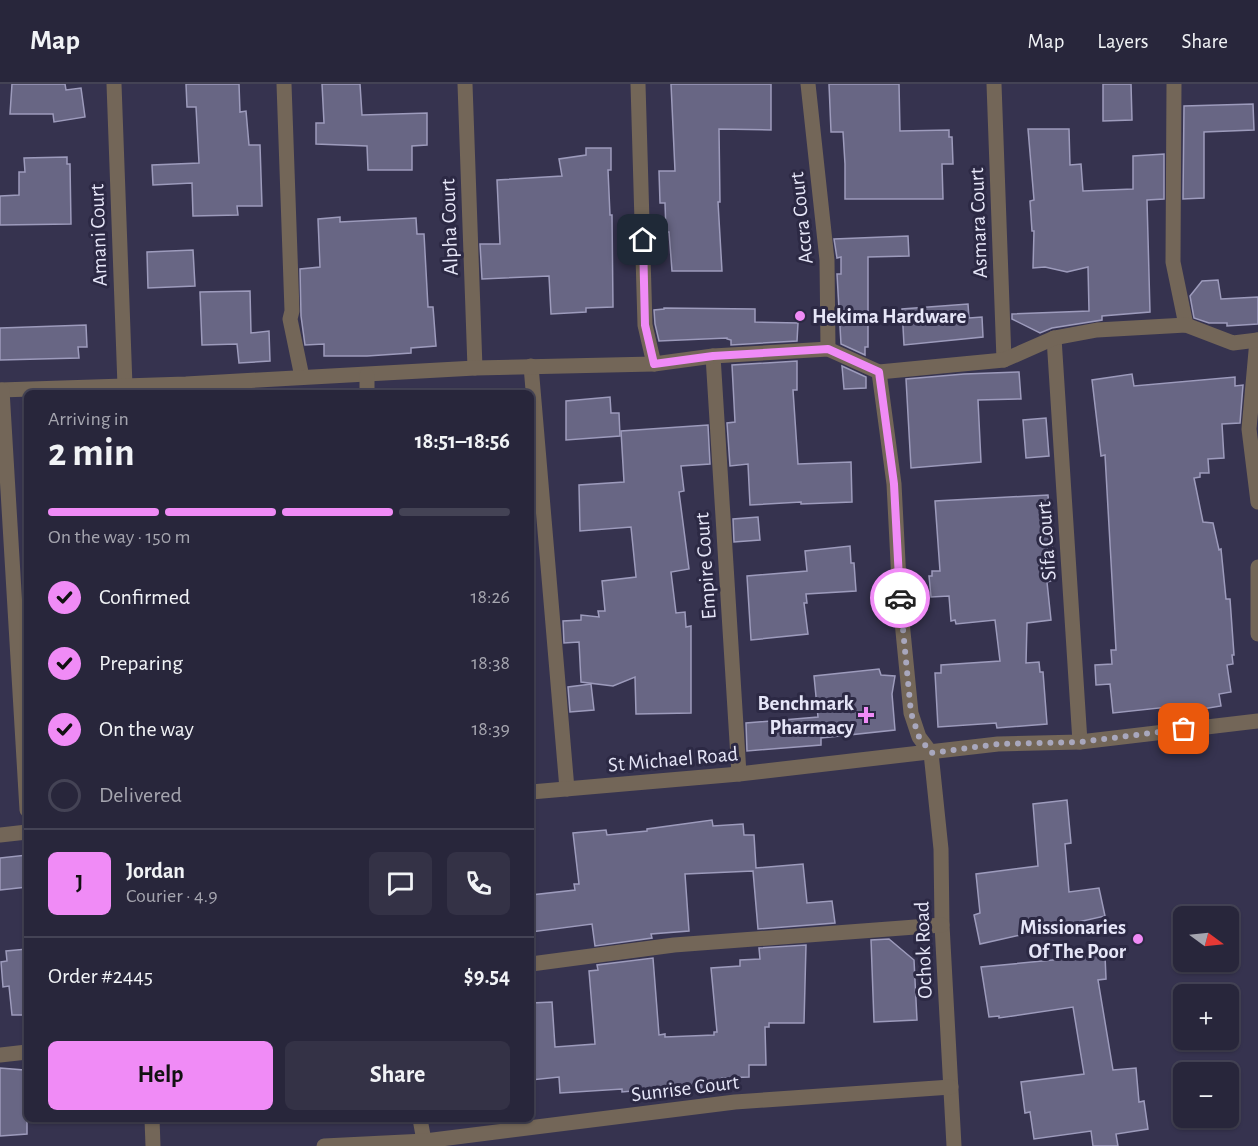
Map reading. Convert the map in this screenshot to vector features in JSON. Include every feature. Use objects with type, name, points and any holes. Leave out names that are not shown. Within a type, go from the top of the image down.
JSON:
[{"type":"street","name":"Amani Court","points":[[114,84],[124,386]]},
{"type":"street","points":[[284,84],[292,311],[290,319],[302,377]]},
{"type":"street","name":"Alpha Court","points":[[465,84],[476,368]]},
{"type":"street","points":[[638,84],[645,325],[654,364]]},
{"type":"street","name":"Accra Court","points":[[808,84],[827,260],[828,349]]},
{"type":"street","name":"Asmara Court","points":[[994,84],[1004,360]]},
{"type":"street","points":[[1174,84],[1173,262],[1186,325]]},
{"type":"street","points":[[24,762],[1,390],[124,386],[186,388],[302,377],[476,368],[654,364],[713,356],[828,349],[879,372],[1004,360],[1054,338],[1097,330],[1186,325],[1233,343],[1257,340],[1249,429],[1258,502]]},
{"type":"street","name":"Sifa Court","points":[[1054,338],[1080,742]]},
{"type":"street","name":"Empire Court","points":[[713,356],[739,774]]},
{"type":"street","points":[[531,366],[533,390]]},
{"type":"street","points":[[879,372],[894,484],[900,601],[911,713],[919,737],[931,753]]},
{"type":"street","points":[[367,375],[367,390]]},
{"type":"street","points":[[534,401],[567,789]]},
{"type":"street","points":[[1258,567],[1258,634]]},
{"type":"street","name":"St Michael Road","points":[[534,792],[739,774],[998,744],[1080,742],[1258,721]]},
{"type":"street","name":"Ochok Road","points":[[931,753],[942,849],[942,925],[954,1146]]},
{"type":"street","points":[[0,835],[24,832]]},
{"type":"street","points":[[534,964],[674,945],[942,925]]},
{"type":"street","points":[[0,1055],[24,1052]]},
{"type":"street","name":"Sunrise Court","points":[[324,1146],[425,1143],[735,1102],[951,1087]]},
{"type":"street","points":[[152,1122],[153,1146]]},
{"type":"street","points":[[421,1122],[425,1143]]},
{"type":"building","points":[[12,84],[65,84],[66,90],[81,88],[85,117],[54,122],[53,114],[10,114]]},
{"type":"building","points":[[186,84],[239,84],[240,112],[246,111],[249,145],[260,145],[262,206],[237,206],[238,215],[193,216],[192,183],[153,185],[152,165],[199,163],[196,107],[187,107]]},
{"type":"building","points":[[322,84],[360,84],[362,115],[427,113],[427,145],[412,146],[412,170],[368,170],[367,146],[316,144],[316,123],[324,123]]},
{"type":"building","points":[[671,84],[771,84],[771,130],[719,129],[720,202],[718,202],[722,271],[672,271],[669,232],[666,232],[665,203],[660,203],[659,171],[675,171]]},
{"type":"building","points":[[829,84],[899,84],[900,131],[949,130],[949,137],[952,137],[953,164],[942,164],[943,199],[845,199],[843,132],[831,132]]},
{"type":"building","points":[[1103,84],[1131,84],[1132,120],[1103,121]]},
{"type":"building","points":[[1253,104],[1254,130],[1204,132],[1204,198],[1183,199],[1184,106]]},
{"type":"building","points":[[1028,129],[1069,129],[1070,165],[1081,164],[1083,191],[1133,189],[1133,156],[1164,154],[1164,199],[1147,200],[1150,312],[1102,316],[1102,320],[1052,328],[1040,333],[1012,319],[1012,314],[1089,311],[1088,267],[1067,272],[1045,267],[1033,268],[1034,231],[1032,231],[1030,201],[1034,200]]},
{"type":"building","points":[[586,148],[611,148],[611,170],[608,170],[610,215],[612,215],[613,307],[586,308],[586,312],[551,314],[549,276],[482,279],[480,244],[500,244],[497,180],[562,176],[559,159],[586,155]]},
{"type":"building","points":[[67,157],[67,164],[70,164],[71,224],[0,225],[0,196],[19,195],[19,172],[25,172],[24,158]]},
{"type":"building","points":[[340,217],[340,222],[416,218],[417,234],[424,234],[428,307],[433,307],[436,346],[411,348],[411,353],[324,356],[324,344],[305,345],[301,316],[300,269],[320,267],[318,219]]},
{"type":"building","points":[[908,236],[909,256],[868,257],[868,347],[865,347],[865,355],[841,344],[837,274],[841,274],[841,257],[837,258],[834,239]]},
{"type":"building","points":[[193,250],[195,286],[148,288],[147,252]]},
{"type":"building","points":[[1218,280],[1221,299],[1258,297],[1258,324],[1227,326],[1227,323],[1209,323],[1194,318],[1190,296],[1202,281]]},
{"type":"building","points":[[250,291],[251,333],[269,331],[270,361],[239,363],[237,344],[202,345],[200,292]]},
{"type":"building","points":[[968,304],[969,318],[982,317],[983,337],[904,345],[902,309]]},
{"type":"building","points":[[664,308],[755,309],[755,322],[798,323],[797,341],[731,345],[731,340],[727,338],[659,341],[654,310]]},
{"type":"building","points":[[86,325],[87,347],[78,347],[79,358],[0,360],[0,328]]},
{"type":"building","points":[[797,361],[797,390],[793,390],[798,464],[851,462],[852,502],[750,505],[748,464],[730,466],[727,423],[735,422],[732,365]]},
{"type":"building","points":[[842,366],[866,377],[866,388],[844,389]]},
{"type":"building","points":[[1019,372],[1021,399],[978,400],[981,462],[911,468],[906,379]]},
{"type":"building","points":[[1132,374],[1134,386],[1235,377],[1235,386],[1243,385],[1240,423],[1222,424],[1224,458],[1208,459],[1209,473],[1200,473],[1200,477],[1194,478],[1203,522],[1213,523],[1219,550],[1221,549],[1226,599],[1230,599],[1234,655],[1232,655],[1233,664],[1227,665],[1231,692],[1219,694],[1221,706],[1196,710],[1196,704],[1113,713],[1110,684],[1096,685],[1095,665],[1112,664],[1111,650],[1116,650],[1105,455],[1101,456],[1092,380]]},
{"type":"building","points":[[610,397],[611,413],[619,413],[620,436],[566,440],[566,401]]},
{"type":"building","points":[[1046,418],[1049,456],[1026,458],[1023,420]]},
{"type":"building","points":[[708,425],[710,464],[681,466],[684,491],[679,492],[689,569],[671,572],[676,613],[685,612],[686,627],[691,626],[691,713],[636,714],[635,677],[613,686],[581,682],[579,642],[564,643],[563,621],[581,620],[581,615],[599,617],[598,611],[605,611],[602,581],[636,577],[631,527],[580,531],[579,485],[624,482],[621,431]]},
{"type":"building","points":[[1048,495],[1052,546],[1047,546],[1051,581],[1047,582],[1051,620],[1027,623],[1026,663],[1039,662],[1040,672],[1043,672],[1047,724],[997,728],[996,723],[938,727],[935,673],[941,673],[941,665],[1000,661],[995,620],[956,624],[955,620],[951,621],[949,596],[931,597],[929,576],[932,576],[932,571],[940,571],[935,501]]},
{"type":"building","points":[[758,517],[760,540],[734,542],[733,519]]},
{"type":"building","points":[[850,546],[856,591],[806,594],[807,603],[804,603],[808,634],[751,640],[747,576],[807,571],[805,551]]},
{"type":"building","points":[[879,669],[881,675],[895,676],[892,694],[895,730],[821,738],[821,745],[747,751],[746,723],[818,717],[814,676]]},
{"type":"building","points":[[591,684],[594,710],[570,712],[568,687]]},
{"type":"building","points":[[1067,800],[1071,843],[1065,844],[1069,892],[1099,888],[1105,916],[980,944],[974,915],[980,913],[976,874],[1038,866],[1033,804]]},
{"type":"building","points":[[712,820],[713,826],[743,824],[744,835],[754,835],[756,868],[803,864],[807,903],[832,901],[835,923],[758,929],[753,871],[685,874],[689,931],[651,934],[652,938],[595,946],[592,924],[534,932],[534,895],[575,890],[574,884],[579,884],[573,833],[606,830],[607,835],[647,831],[647,829]]},
{"type":"building","points":[[24,855],[24,887],[0,890],[0,858]]},
{"type":"building","points":[[889,939],[914,960],[917,1020],[874,1022],[871,940]]},
{"type":"building","points":[[806,945],[804,1023],[769,1023],[769,1027],[765,1027],[766,1065],[749,1065],[749,1077],[722,1078],[722,1088],[701,1090],[701,1085],[622,1092],[622,1089],[560,1093],[559,1077],[534,1080],[534,1003],[552,1002],[555,1047],[595,1044],[589,971],[598,970],[597,965],[653,958],[659,1035],[665,1034],[665,1037],[714,1035],[714,1032],[717,1032],[711,968],[740,966],[740,960],[760,959],[759,948]]},
{"type":"building","points":[[24,949],[24,1015],[12,1015],[9,986],[3,987],[1,962],[7,961],[6,951]]},
{"type":"building","points":[[1105,955],[1106,979],[1098,980],[1113,1070],[1136,1068],[1139,1102],[1144,1101],[1148,1129],[1116,1134],[1118,1146],[1093,1146],[1091,1131],[1034,1139],[1030,1112],[1025,1113],[1021,1082],[1084,1074],[1073,1007],[999,1018],[999,1016],[989,1017],[981,967]]},
{"type":"building","points":[[0,1068],[24,1070],[24,1122],[27,1122],[27,1134],[0,1136]]},
{"type":"way so far","points":[[900,598],[911,713],[919,737],[931,753],[998,744],[1080,742],[1184,729]]},
{"type":"place","name":"Hekima Hardware","points":[[800,316]]},
{"type":"place","name":"Benchmark Pharmacy","points":[[866,715]]},
{"type":"place","name":"Missionaries Of The Poor","points":[[1138,939]]},
{"type":"route","points":[[643,240],[645,325],[654,364],[713,356],[828,349],[879,372],[894,484],[900,598]]}]
